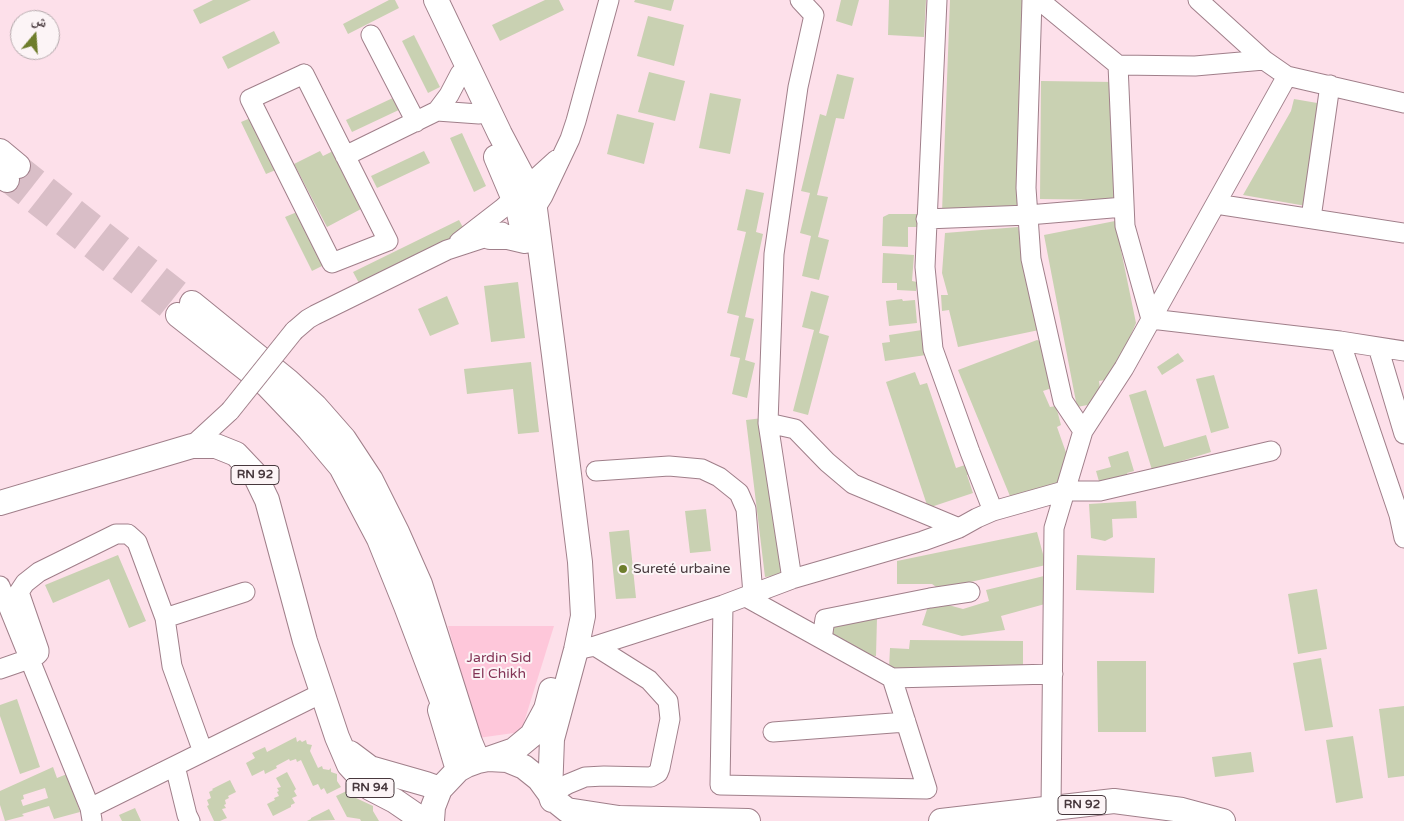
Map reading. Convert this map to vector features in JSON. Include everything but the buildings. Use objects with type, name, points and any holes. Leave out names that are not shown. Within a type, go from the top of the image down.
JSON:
[{"type":"main road","points":[[420,0],[464,73]]},
{"type":"main road","points":[[432,821],[433,807],[440,790],[474,763],[514,750],[532,735],[546,709],[565,635],[568,524],[548,356],[521,191],[464,73],[436,0]]},
{"type":"main road","points":[[0,150],[8,173]]},
{"type":"main road","points":[[490,237],[508,237],[527,224]]},
{"type":"main road","points":[[527,224],[548,356]]},
{"type":"main road","points":[[185,309],[288,381],[315,406],[344,440],[371,480],[398,532],[420,584],[470,742],[474,763]]},
{"type":"main road","name":"RN 92","points":[[0,503],[192,446],[216,446],[236,454],[254,473],[267,500],[305,641],[337,737]]},
{"type":"main road","points":[[553,804],[552,738],[586,648],[580,562],[568,524]]},
{"type":"main road","name":"RN 94","points":[[337,737],[349,752],[370,768],[426,784],[440,790]]},
{"type":"main road","name":"RN 94","points":[[337,737],[349,765],[370,788],[395,801],[424,821]]},
{"type":"main road","points":[[474,763],[506,760],[524,767],[539,779],[553,804],[567,810],[616,819],[748,821]]},
{"type":"main road","name":"RN 92","points":[[941,821],[1049,815],[1114,801],[1182,810],[1218,820]]},
{"type":"street","points":[[527,224],[563,154],[576,121],[609,0]]},
{"type":"street","points":[[792,579],[768,423],[774,254],[798,87],[814,15],[800,0]]},
{"type":"street","points":[[937,0],[925,267],[933,348],[970,452],[994,511]]},
{"type":"street","points":[[1032,0],[1026,188],[1031,259],[1062,401],[1082,431]]},
{"type":"street","points":[[1039,0],[1118,65],[1195,66],[1264,60]]},
{"type":"street","points":[[1198,0],[1264,60],[1287,76],[1404,103]]},
{"type":"street","points":[[371,35],[416,122]]},
{"type":"street","points":[[1118,65],[1125,226],[1151,318]]},
{"type":"street","points":[[345,156],[437,111],[464,73]]},
{"type":"street","points":[[304,74],[345,156],[388,241],[332,263],[250,99],[304,74]]},
{"type":"street","points":[[1049,815],[1053,674],[1054,528],[1082,431],[1124,368],[1287,76]]},
{"type":"street","points":[[1311,218],[1330,85]]},
{"type":"street","points":[[437,111],[482,111]]},
{"type":"street","points":[[447,250],[490,218],[563,154]]},
{"type":"street","points":[[1216,204],[1404,233]]},
{"type":"street","points":[[926,219],[1028,216],[1124,208]]},
{"type":"street","points":[[192,446],[230,411],[294,331],[308,319],[447,250],[490,237]]},
{"type":"street","points":[[1151,318],[1340,341],[1404,351]]},
{"type":"street","points":[[1340,341],[1399,515],[1404,538]]},
{"type":"street","points":[[1378,347],[1404,434]]},
{"type":"street","points":[[226,450],[224,426],[230,411]]},
{"type":"street","points":[[768,423],[796,429],[827,462],[853,484],[959,528]]},
{"type":"street","points":[[586,648],[723,605],[792,579],[923,542],[959,528],[994,511],[1064,491],[1100,491],[1271,451]]},
{"type":"street","points":[[596,471],[669,466],[702,469],[719,477],[739,493],[746,509],[750,595]]},
{"type":"street","points":[[0,669],[29,660],[37,655],[39,650],[19,592],[25,583],[39,572],[116,534],[128,534],[137,542],[165,618],[172,666],[203,752]]},
{"type":"street","points":[[0,586],[91,815],[175,766],[322,693]]},
{"type":"street","points":[[165,618],[245,592]]},
{"type":"street","points":[[822,639],[825,619],[970,592]]},
{"type":"street","points":[[750,595],[822,639],[892,678],[1053,674]]},
{"type":"street","points":[[723,605],[720,785],[927,789],[892,678]]},
{"type":"street","points":[[553,804],[568,784],[585,777],[651,777],[658,774],[660,768],[670,719],[668,701],[649,680],[586,648]]},
{"type":"street","points":[[772,732],[906,722]]},
{"type":"street","points":[[175,766],[185,819]]},
{"type":"green space","name":"Jardin Sid El Chikh","points":[[448,626],[554,626],[521,732],[478,738]]},
{"type":"tunnel","points":[[18,166],[192,303]]},
{"type":"tunnel","points":[[7,180],[178,315]]},
{"type":"place","name":"Sureté urbaine","points":[[623,569]]}]
